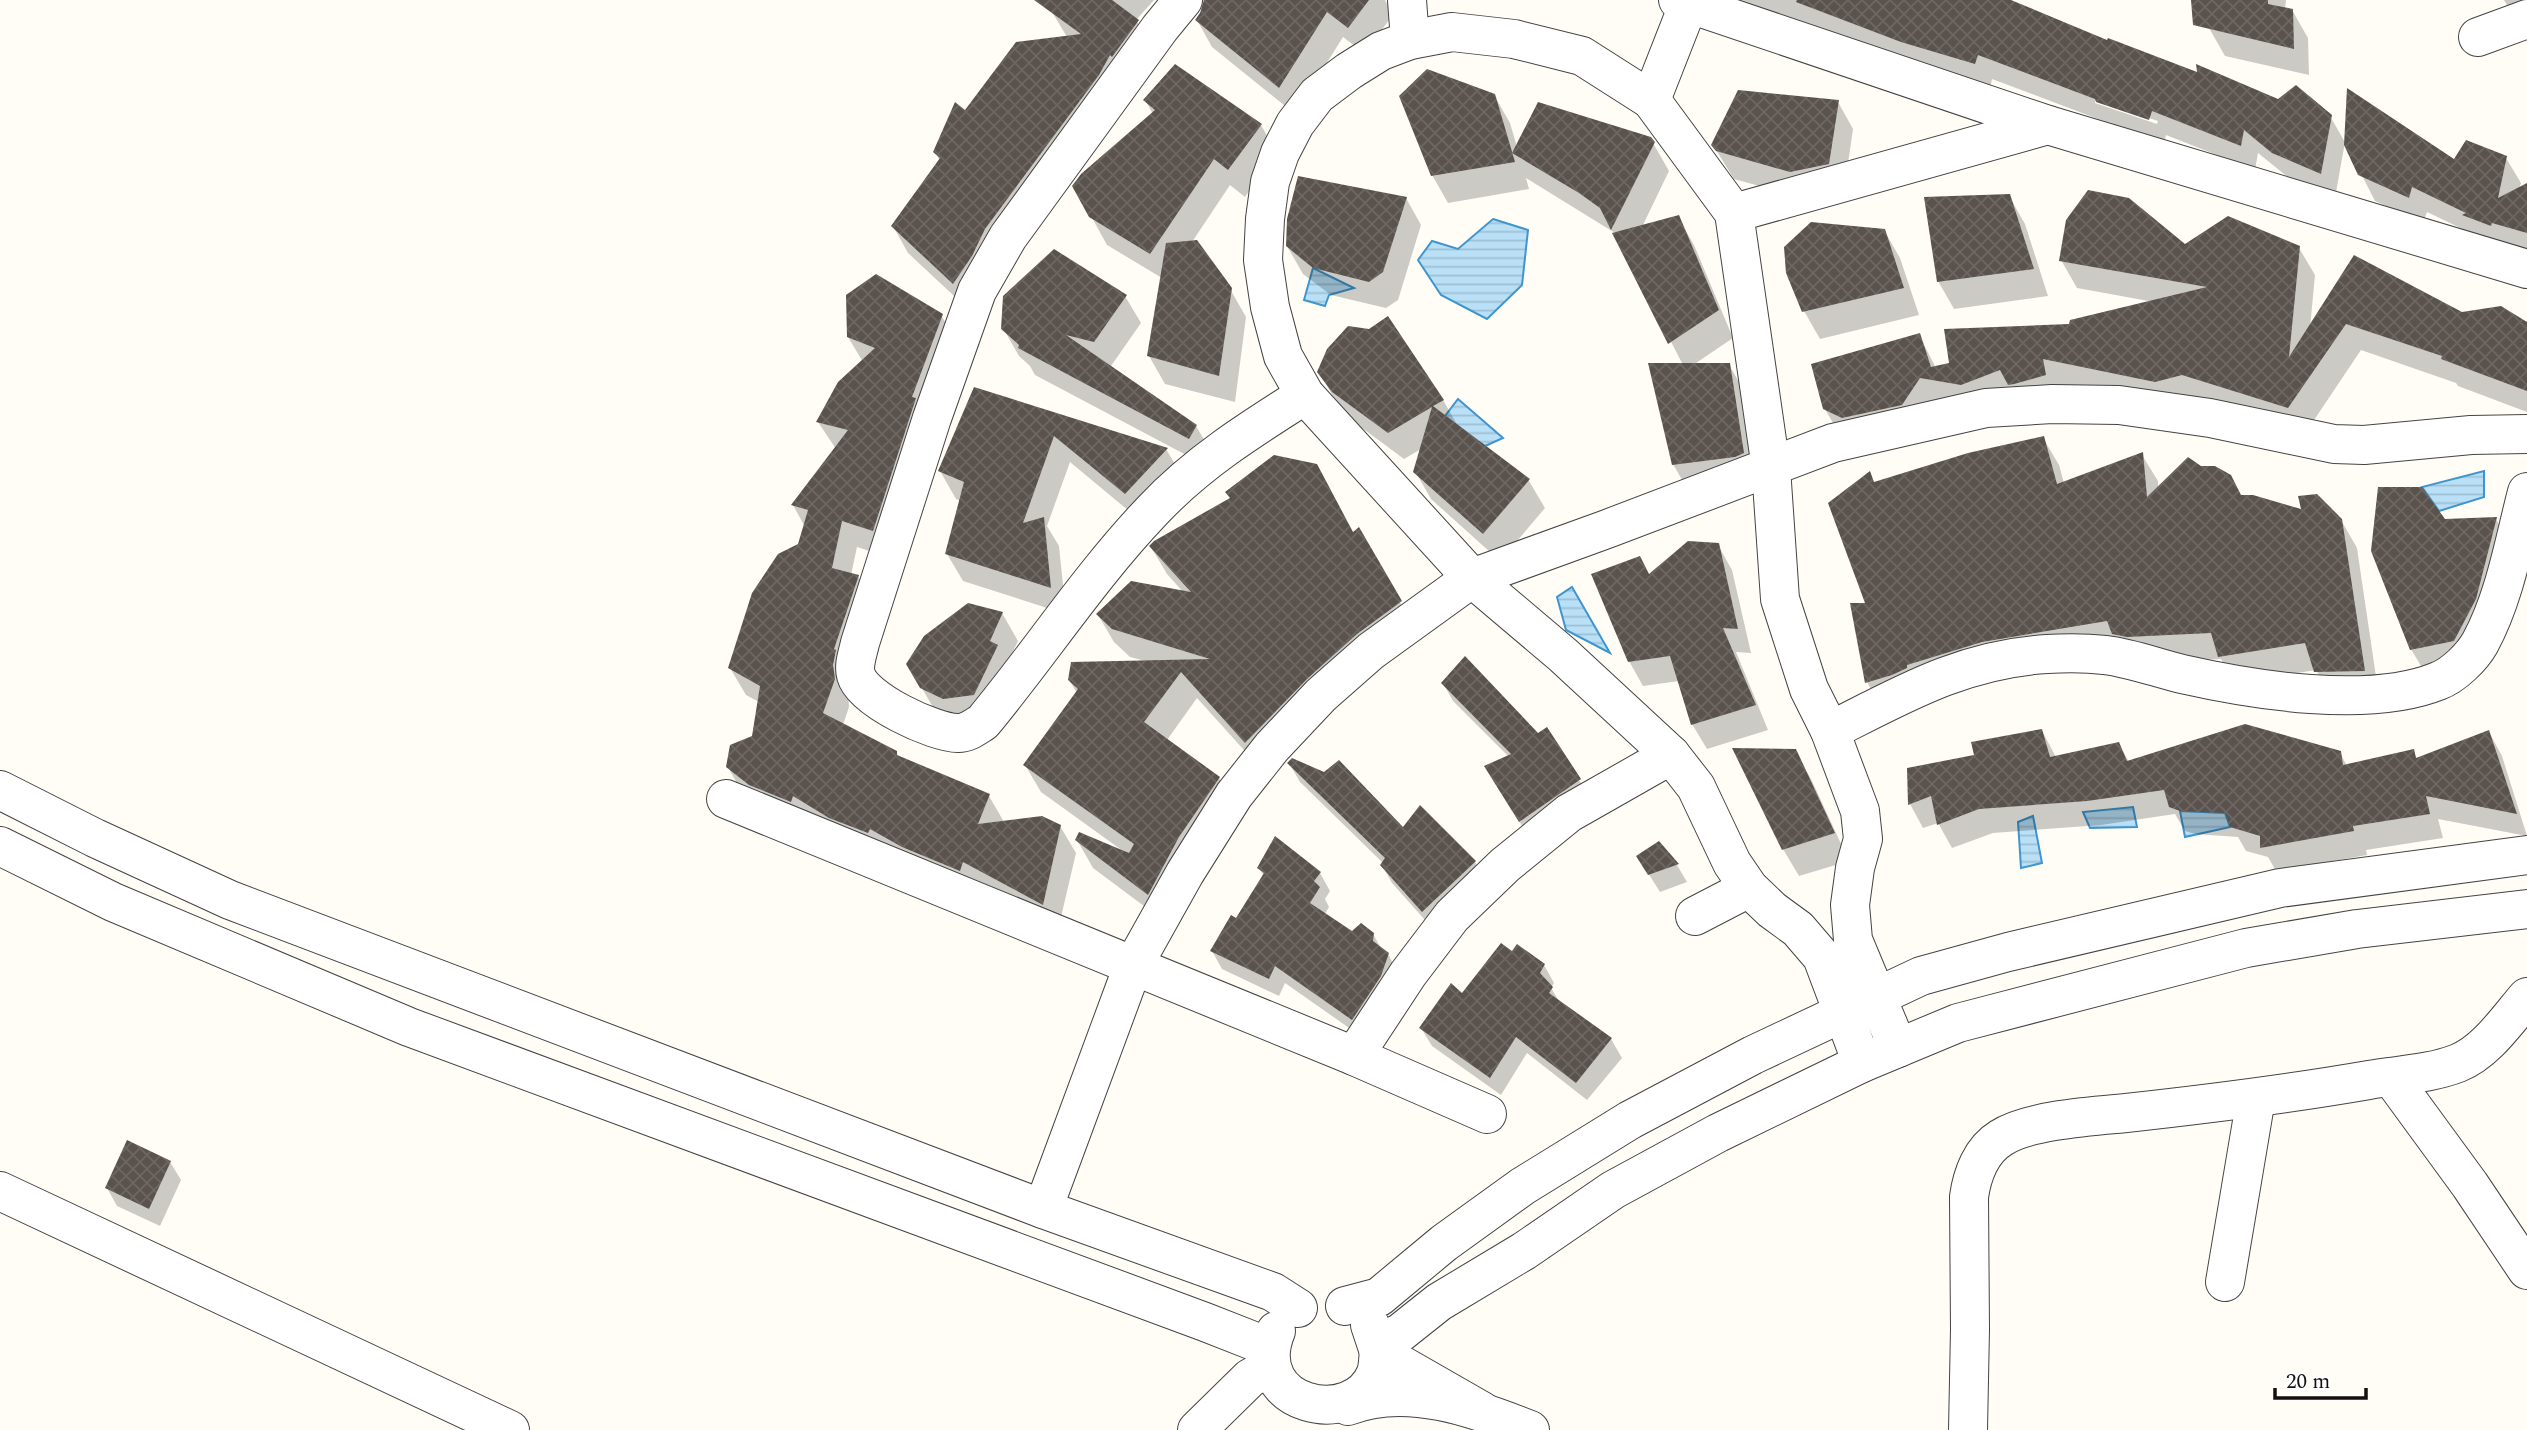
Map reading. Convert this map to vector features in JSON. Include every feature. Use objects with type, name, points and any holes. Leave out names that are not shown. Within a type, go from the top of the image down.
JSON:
[{"type":"street","points":[[1183,0],[1008,237],[977,290],[932,418],[860,643],[856,674],[861,684],[878,700],[938,729],[958,733],[970,730],[990,714],[1118,548],[1154,508],[1199,467],[1237,438],[1305,395]]},
{"type":"street","points":[[1407,0],[1410,40]]},
{"type":"street","points":[[1651,100],[1684,1],[2048,125],[2527,269]]},
{"type":"street","points":[[2478,37],[2527,19]]},
{"type":"street","points":[[1862,1063],[1822,957],[1798,929],[1772,910],[1749,888],[1732,863],[1696,787],[1671,755],[1563,655],[1472,578],[1305,395],[1283,356],[1269,307],[1263,260],[1270,182],[1280,153],[1296,124],[1317,95],[1381,51],[1410,40],[1452,32],[1514,39],[1582,56],[1651,100],[1734,214],[1770,468],[1780,600],[1810,689],[1830,731],[1860,811],[1863,839],[1855,868],[1850,905],[1853,940],[1898,1048]]},
{"type":"street","points":[[1734,214],[2048,125]]},
{"type":"street","points":[[1042,1209],[1133,966],[1185,873],[1227,806],[1272,747],[1321,695],[1371,651],[1472,578],[1833,443],[1986,408],[2052,404],[2119,405],[2210,418],[2334,444],[2364,445],[2471,435],[2527,434]]},
{"type":"street","points":[[1830,731],[1954,671],[2000,659],[2049,654],[2106,655],[2277,692],[2373,695],[2410,690],[2440,681],[2458,669],[2479,644],[2500,596],[2527,492]]},
{"type":"street","points":[[1354,1056],[1408,974],[1452,916],[1505,865],[1569,813],[1671,755]]},
{"type":"street","points":[[0,790],[95,838],[230,900],[1042,1209],[1273,1292],[1298,1308]]},
{"type":"street","points":[[726,799],[1354,1056],[1487,1114]]},
{"type":"street","points":[[0,846],[125,907],[409,1027],[1256,1342],[1270,1360],[1276,1380],[1297,1419],[1368,1400],[1403,1398],[1447,1402],[1482,1411],[1530,1430]]},
{"type":"street","points":[[1345,1306],[1379,1297],[1444,1243],[1500,1202],[1630,1120],[1753,1055],[1922,976],[2008,952],[2280,888],[2527,855]]},
{"type":"street","points":[[1695,916],[1749,888]]},
{"type":"street","points":[[1798,929],[1850,905]]},
{"type":"street","points":[[1379,1348],[1439,1302],[1524,1251],[1613,1191],[1718,1133],[1862,1063],[1958,1023],[2246,948],[2357,929],[2527,909]]},
{"type":"street","points":[[1968,1430],[1969,1196],[1972,1176],[1985,1155],[2001,1138],[2021,1129],[2064,1120],[2256,1098],[2391,1077],[2459,1063],[2484,1046],[2527,997]]},
{"type":"street","points":[[2391,1077],[2477,1194],[2527,1270]]},
{"type":"street","points":[[2225,1282],[2256,1098]]},
{"type":"street","points":[[0,1191],[510,1430]]},
{"type":"street","points":[[1197,1430],[1270,1360],[1278,1327],[1287,1316],[1298,1308],[1321,1301],[1345,1306],[1360,1314],[1371,1327],[1379,1348],[1376,1374],[1366,1393],[1348,1406]]},
{"type":"street","points":[[1379,1348],[1482,1411]]},
{"type":"water","points":[[1493,219],[1528,230],[1522,285],[1487,319],[1441,295],[1418,260],[1432,241],[1458,249]]},
{"type":"water","points":[[1313,268],[1354,288],[1329,295],[1325,306],[1304,300]]},
{"type":"water","points":[[1458,399],[1503,438],[1485,446],[1442,420]]},
{"type":"water","points":[[2484,471],[2484,497],[2439,511],[2422,487]]},
{"type":"water","points":[[1572,587],[1610,653],[1566,630],[1557,597]]},
{"type":"water","points":[[2133,807],[2137,827],[2090,828],[2083,812]]},
{"type":"water","points":[[2180,811],[2225,813],[2230,827],[2185,837]]},
{"type":"water","points":[[2033,816],[2042,863],[2021,868],[2018,822]]},
{"type":"building","points":[[1034,0],[1112,0],[1139,20],[1112,57],[1110,55],[1099,75],[985,229],[972,256],[953,284],[891,226],[940,158],[933,152],[955,102],[965,110],[1016,42],[1081,34]]},
{"type":"building","points":[[1204,0],[1369,0],[1348,28],[1327,12],[1279,88],[1195,20]]},
{"type":"building","points":[[2011,0],[2107,40],[2108,38],[2197,72],[2196,64],[2278,99],[2296,85],[2332,115],[2321,174],[2272,153],[2244,130],[2241,146],[2152,111],[2149,120],[1978,55],[1975,64],[1901,42],[1796,2]]},
{"type":"building","points":[[2191,0],[2268,0],[2268,4],[2293,9],[2294,49],[2193,25]]},
{"type":"building","points":[[1175,64],[1262,124],[1228,170],[1214,159],[1150,254],[1089,217],[1072,186],[1081,174],[1155,110],[1143,100]]},
{"type":"building","points":[[1427,69],[1495,94],[1515,162],[1431,176],[1399,96]]},
{"type":"building","points":[[2347,88],[2454,159],[2466,140],[2507,156],[2498,198],[2527,183],[2527,233],[2492,223],[2491,226],[2462,215],[2466,213],[2412,187],[2409,198],[2358,175],[2344,145]]},
{"type":"building","points":[[1738,90],[1839,100],[1829,164],[1790,172],[1716,151],[1711,145]]},
{"type":"building","points":[[1538,102],[1651,137],[1655,142],[1611,230],[1600,208],[1512,153]]},
{"type":"building","points":[[1298,176],[1407,197],[1383,272],[1369,282],[1313,268],[1286,246],[1287,219]]},
{"type":"building","points":[[2088,190],[2129,198],[2185,244],[2228,216],[2300,246],[2289,357],[2354,255],[2462,312],[2501,306],[2527,322],[2527,391],[2441,359],[2442,356],[2346,324],[2288,408],[2182,375],[2155,382],[2043,359],[2046,375],[2014,384],[2008,385],[2000,370],[1961,385],[1920,378],[1902,405],[1842,418],[1823,409],[1811,364],[1920,333],[1931,367],[1949,363],[1944,329],[2069,324],[2070,320],[2207,287],[2059,261],[2066,220]]},
{"type":"building","points":[[2010,194],[2034,269],[1937,282],[1924,197]]},
{"type":"building","points":[[1679,215],[1719,310],[1668,344],[1612,233]]},
{"type":"building","points":[[1811,222],[1885,229],[1904,288],[1802,312],[1786,273],[1784,247]]},
{"type":"building","points":[[1197,240],[1232,288],[1219,376],[1147,356],[1166,243]]},
{"type":"building","points":[[1054,249],[1127,295],[1094,342],[1066,335],[1197,425],[1189,439],[1018,348],[1019,345],[1001,329],[1003,296]]},
{"type":"building","points":[[876,274],[943,314],[912,397],[916,398],[873,531],[842,521],[832,568],[859,575],[834,649],[835,679],[823,713],[897,751],[897,755],[990,794],[978,824],[1042,816],[1061,825],[1043,905],[963,862],[960,871],[902,847],[870,829],[868,833],[829,818],[793,796],[791,802],[749,785],[726,767],[730,745],[752,736],[760,686],[728,668],[752,593],[778,554],[798,544],[808,510],[791,505],[848,430],[816,422],[838,382],[875,348],[847,337],[846,295]]},
{"type":"building","points":[[1388,316],[1444,400],[1433,406],[1530,479],[1483,534],[1413,472],[1432,407],[1388,433],[1332,392],[1317,372],[1327,349],[1348,326],[1369,329]]},
{"type":"building","points":[[1648,363],[1730,363],[1744,453],[1735,457],[1672,465]]},
{"type":"building","points":[[974,387],[1168,448],[1125,494],[1054,436],[1023,523],[1044,517],[1051,588],[945,554],[964,482],[938,471]]},
{"type":"building","points":[[2044,436],[2057,484],[2143,452],[2147,497],[2188,457],[2201,466],[2215,466],[2231,475],[2241,495],[2253,495],[2301,509],[2298,496],[2317,494],[2342,519],[2365,671],[2314,672],[2305,643],[2218,657],[2211,633],[2127,637],[2112,634],[2107,621],[1982,642],[1907,665],[1907,668],[1892,675],[1865,683],[1850,603],[1865,603],[1828,503],[1870,471],[1874,482],[1968,453]]},
{"type":"building","points":[[1274,455],[1317,464],[1353,532],[1359,527],[1402,601],[1357,634],[1307,679],[1245,743],[1181,672],[1144,722],[1220,777],[1179,837],[1148,895],[1075,840],[1079,832],[1129,853],[1134,844],[1023,765],[1078,689],[1068,680],[1071,662],[1210,659],[1112,629],[1096,614],[1131,581],[1191,592],[1149,546],[1230,498],[1225,492]]},
{"type":"building","points":[[2378,487],[2422,487],[2445,519],[2497,517],[2476,599],[2454,641],[2410,650],[2371,551]]},
{"type":"building","points":[[1688,541],[1719,543],[1738,629],[1723,628],[1756,705],[1691,725],[1670,656],[1628,662],[1591,574],[1640,556],[1649,574]]},
{"type":"building","points":[[968,603],[1003,612],[990,641],[998,645],[974,695],[943,699],[920,688],[906,664],[924,636]]},
{"type":"building","points":[[1465,656],[1538,733],[1547,727],[1581,779],[1519,822],[1484,766],[1511,754],[1441,683]]},
{"type":"building","points":[[2245,724],[2341,751],[2343,765],[2414,749],[2416,758],[2489,730],[2517,814],[2426,796],[2430,814],[2353,826],[2354,831],[2260,848],[2260,836],[2230,827],[2225,813],[2180,811],[2169,807],[2164,790],[2087,801],[1979,809],[1937,825],[1931,796],[1908,805],[1907,768],[1974,755],[1971,742],[2042,729],[2050,757],[2119,742],[2127,761]]},
{"type":"building","points":[[1732,748],[1796,749],[1835,833],[1782,850]]},
{"type":"building","points":[[1292,758],[1324,772],[1339,760],[1403,827],[1420,805],[1476,861],[1422,912],[1380,865],[1385,858],[1287,763]]},
{"type":"building","points":[[1275,836],[1321,872],[1314,881],[1320,887],[1310,903],[1352,931],[1361,923],[1374,933],[1373,941],[1389,953],[1381,976],[1352,1020],[1275,966],[1269,979],[1210,951],[1231,915],[1236,918],[1264,873],[1257,868]]},
{"type":"building","points":[[1659,841],[1679,864],[1648,875],[1636,856]]},
{"type":"building","points":[[1501,943],[1512,951],[1517,944],[1545,964],[1540,973],[1553,987],[1549,993],[1612,1038],[1576,1083],[1516,1037],[1490,1078],[1419,1028],[1451,983],[1462,993]]},
{"type":"building","points":[[127,1140],[171,1161],[149,1209],[105,1188]]}]
